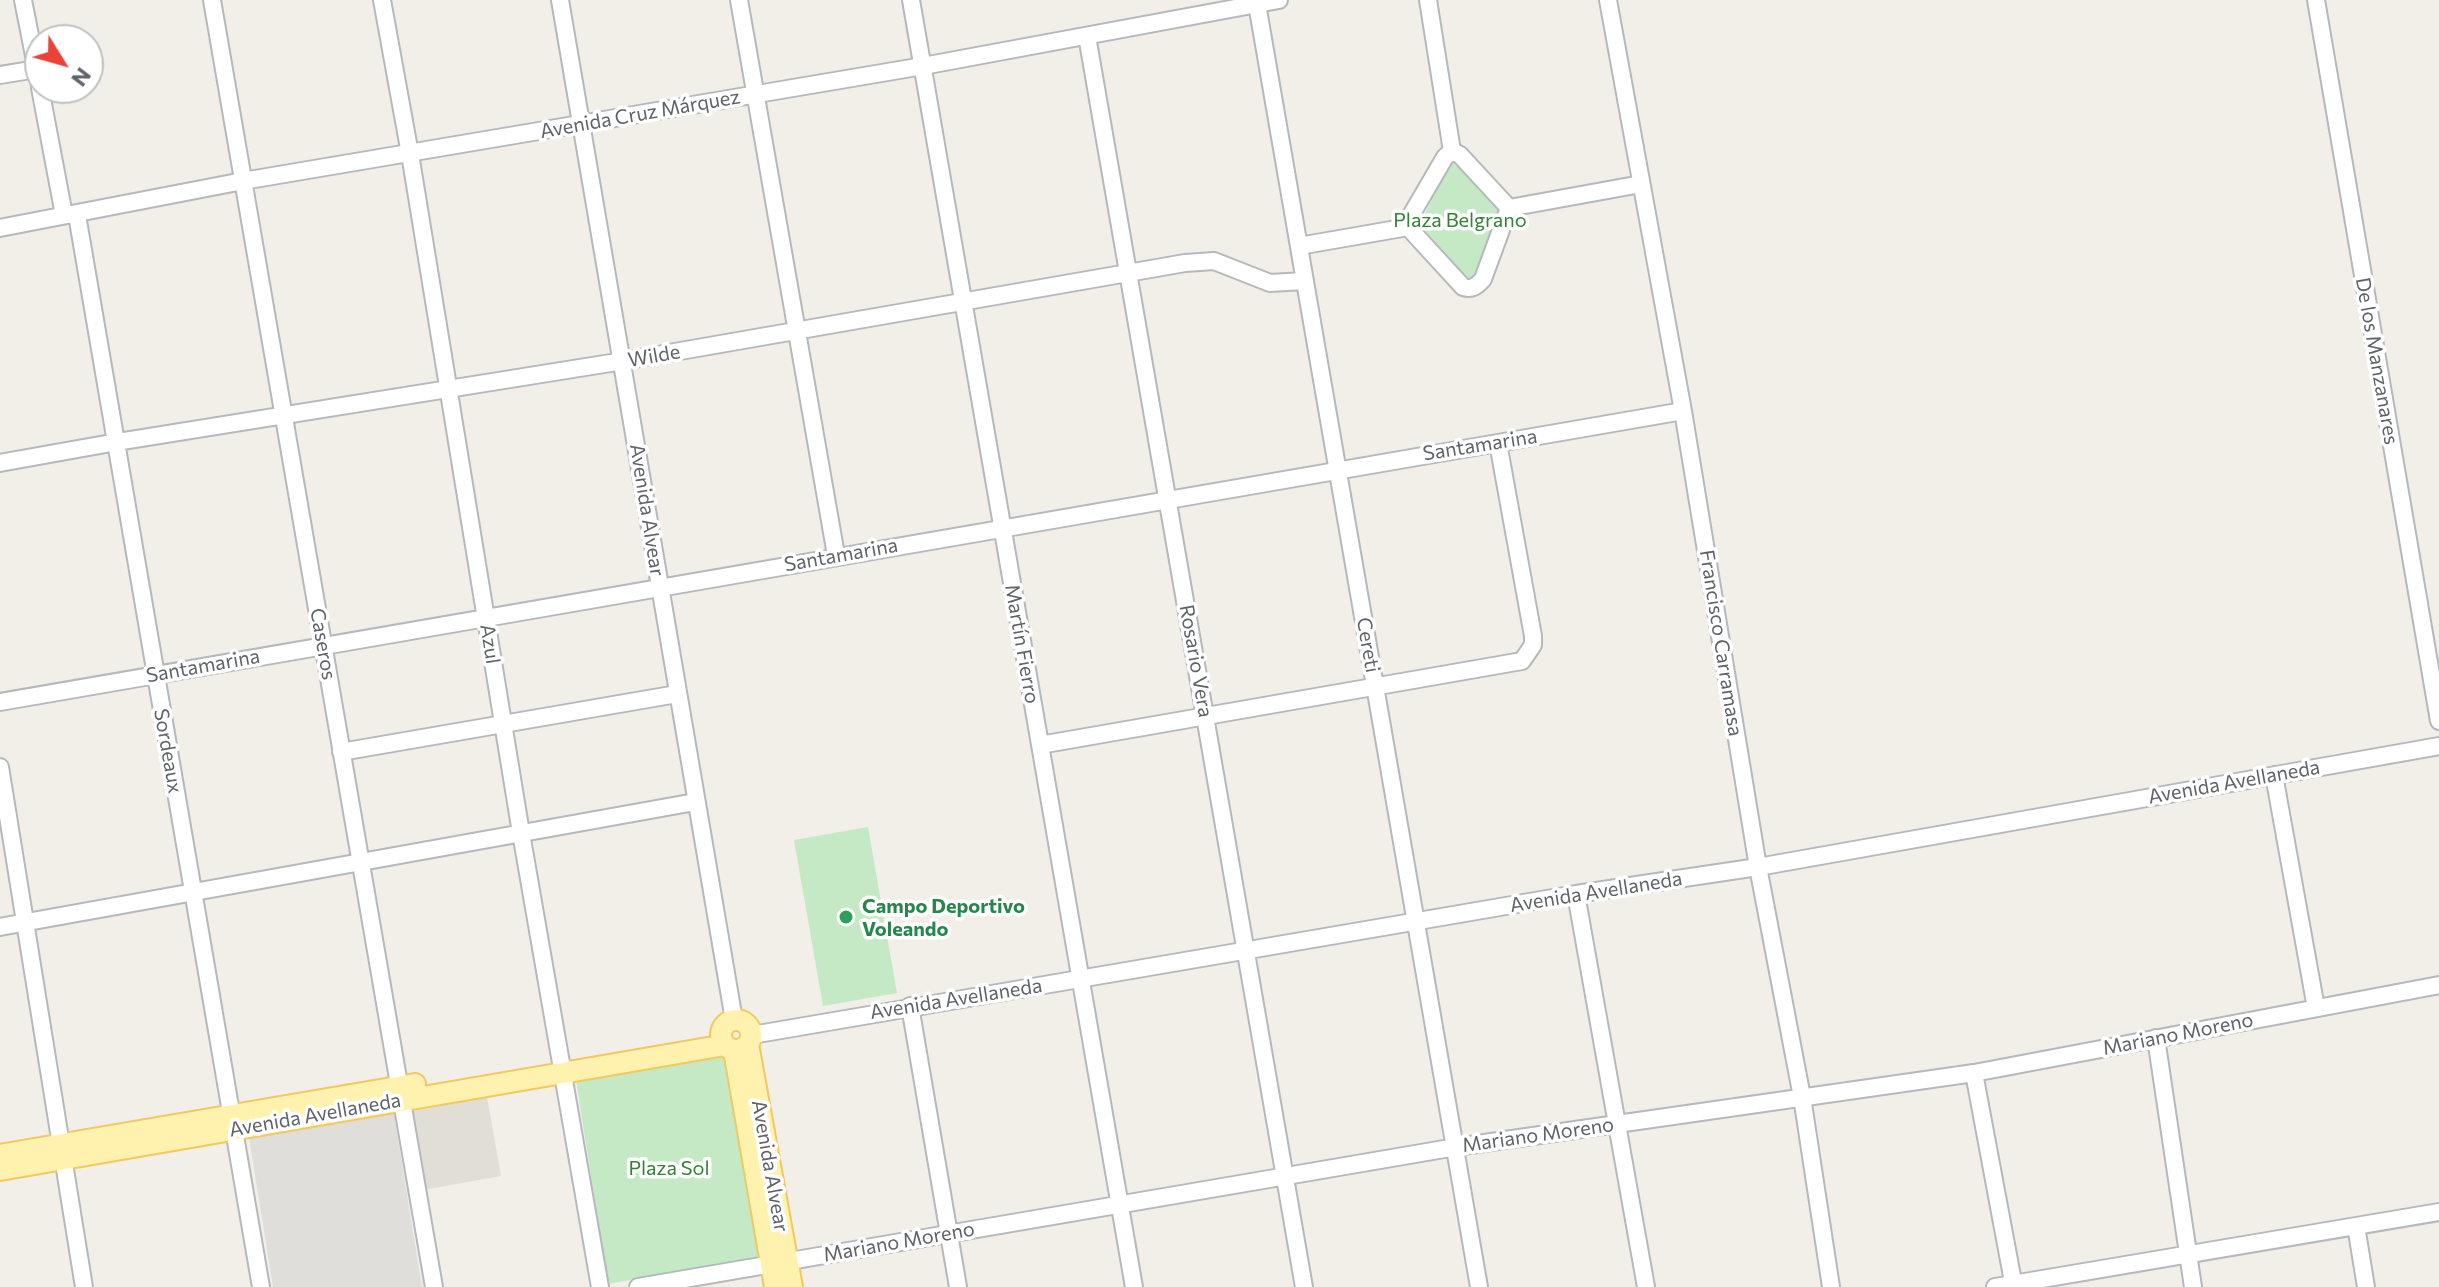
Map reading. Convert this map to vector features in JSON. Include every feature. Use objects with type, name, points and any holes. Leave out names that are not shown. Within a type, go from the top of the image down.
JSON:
[{"type":"main road","name":"Avenida Avellaneda","points":[[0,1170],[61,1152],[736,1038]]},
{"type":"main road","name":"Avenida Alvear","points":[[736,1038],[779,1263],[792,1287]]},
{"type":"main road","name":"Avenida Avellaneda","points":[[0,1155],[61,1152]]},
{"type":"main road","name":"Avenida Alvear","points":[[775,1287],[779,1263]]},
{"type":"street","name":"Sordeaux","points":[[23,0],[28,24]]},
{"type":"street","name":"Caseros","points":[[212,0],[434,1287]]},
{"type":"street","name":"Azul","points":[[382,0],[600,1287]]},
{"type":"street","name":"Avenida Alvear","points":[[560,0],[736,1038]]},
{"type":"street","points":[[739,0],[836,555]]},
{"type":"street","name":"Martín Fierro","points":[[911,0],[1134,1287]]},
{"type":"street","name":"Avenida Cruz Márquez","points":[[0,228],[243,181],[923,66],[1279,0]]},
{"type":"street","points":[[1428,0],[1452,151]]},
{"type":"street","name":"Francisco Carramasa","points":[[1608,0],[1683,411],[1758,867],[1802,1097],[1831,1287]]},
{"type":"street","name":"De los Manzanares","points":[[2316,0],[2439,721]]},
{"type":"street","name":"Cereti","points":[[1257,4],[1479,1287]]},
{"type":"street","name":"Rosario Vera","points":[[1087,36],[1304,1287]]},
{"type":"street","points":[[0,75],[24,71]]},
{"type":"street","name":"Sordeaux","points":[[44,104],[71,215],[117,442],[261,1287]]},
{"type":"street","points":[[1452,151],[1460,155],[1509,208]]},
{"type":"street","points":[[1408,227],[1417,205],[1445,157],[1452,151]]},
{"type":"street","points":[[1509,208],[1641,184]]},
{"type":"street","points":[[1408,227],[1468,289],[1477,286],[1483,279],[1509,208]]},
{"type":"street","points":[[1299,246],[1408,227]]},
{"type":"street","name":"Wilde","points":[[0,463],[448,391],[1203,260],[1223,264],[1246,276],[1270,283],[1304,281]]},
{"type":"street","name":"Santamarina","points":[[0,702],[836,555],[1683,411]]},
{"type":"street","points":[[1040,745],[1522,661],[1529,653],[1533,636],[1498,443]]},
{"type":"street","points":[[341,752],[677,694]]},
{"type":"street","name":"Avenida Avellaneda","points":[[736,1038],[1576,894],[1758,867],[2439,746]]},
{"type":"street","points":[[0,767],[84,1287]]},
{"type":"street","points":[[2274,775],[2316,1008]]},
{"type":"street","points":[[0,927],[192,890],[695,802]]},
{"type":"street","points":[[1576,894],[1646,1287]]},
{"type":"street","name":"Mariano Moreno","points":[[638,1287],[1456,1147],[1974,1073],[2439,985]]},
{"type":"street","points":[[910,1006],[958,1287]]},
{"type":"street","points":[[2156,1038],[2193,1287]]},
{"type":"street","points":[[1974,1073],[2013,1286]]},
{"type":"street","points":[[1995,1287],[2439,1212]]},
{"type":"street","points":[[2356,1226],[2366,1287]]},
{"type":"shaded area","points":[[487,1097],[501,1176],[423,1190],[409,1112]]},
{"type":"shaded area","points":[[394,1114],[422,1287],[273,1287],[249,1138]]},
{"type":"green space","name":"Plaza Belgrano","points":[[1453,161],[1458,162],[1498,210],[1499,217],[1475,277],[1467,279],[1420,225],[1447,166]]},
{"type":"green space","name":"Campo Deportivo Voleando","points":[[868,827],[897,993],[823,1006],[794,840]]},
{"type":"green space","name":"Plaza Sol","points":[[720,1053],[732,1064],[762,1256],[608,1284],[576,1080]]},
{"type":"place","name":"Campo Deportivo Voleando","points":[[846,917]]}]
